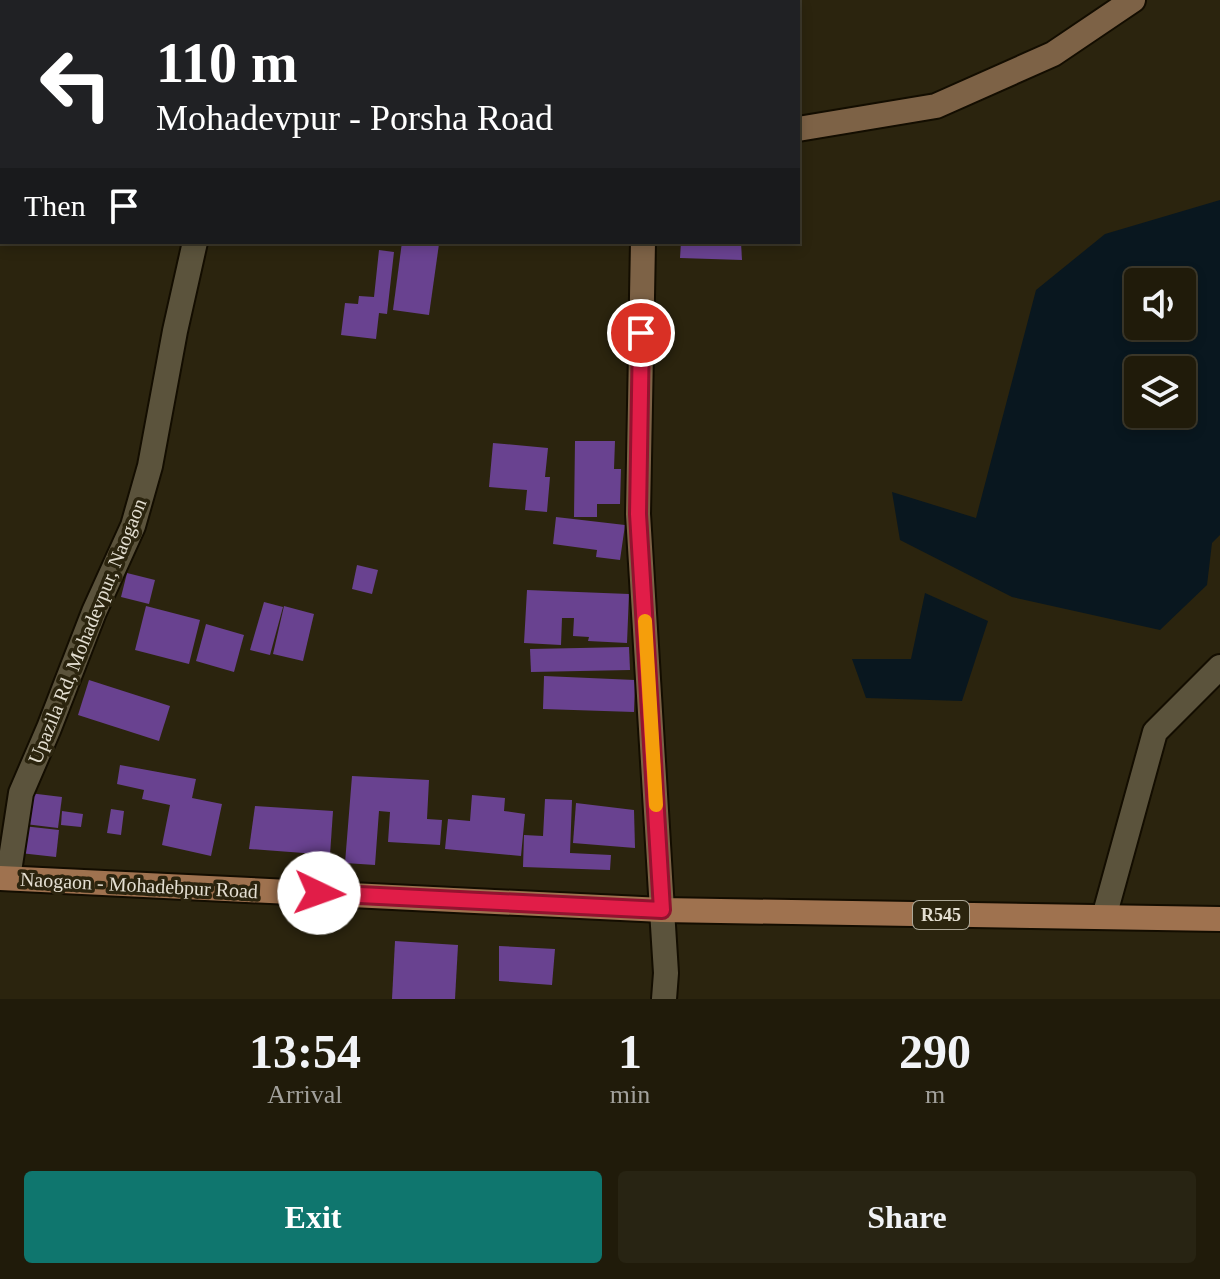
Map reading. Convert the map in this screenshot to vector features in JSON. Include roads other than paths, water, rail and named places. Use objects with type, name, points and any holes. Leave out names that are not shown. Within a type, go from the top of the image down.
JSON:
[{"type":"main road","points":[[800,129],[936,106],[1053,54],[1133,0]]},
{"type":"main road","points":[[643,244],[638,514],[662,910]]},
{"type":"main road","name":"Naogaon - Mohadebpur Road","points":[[4,878],[662,910]]},
{"type":"main road","name":"R545","points":[[662,910],[1220,919]]},
{"type":"street","name":"Upazila Rd, Mohadevpur, Naogaon","points":[[4,878],[21,793],[94,612],[133,526],[150,466],[195,244]]},
{"type":"street","points":[[1104,917],[1155,732],[1220,667]]},
{"type":"street","points":[[662,910],[666,973],[664,999]]}]
